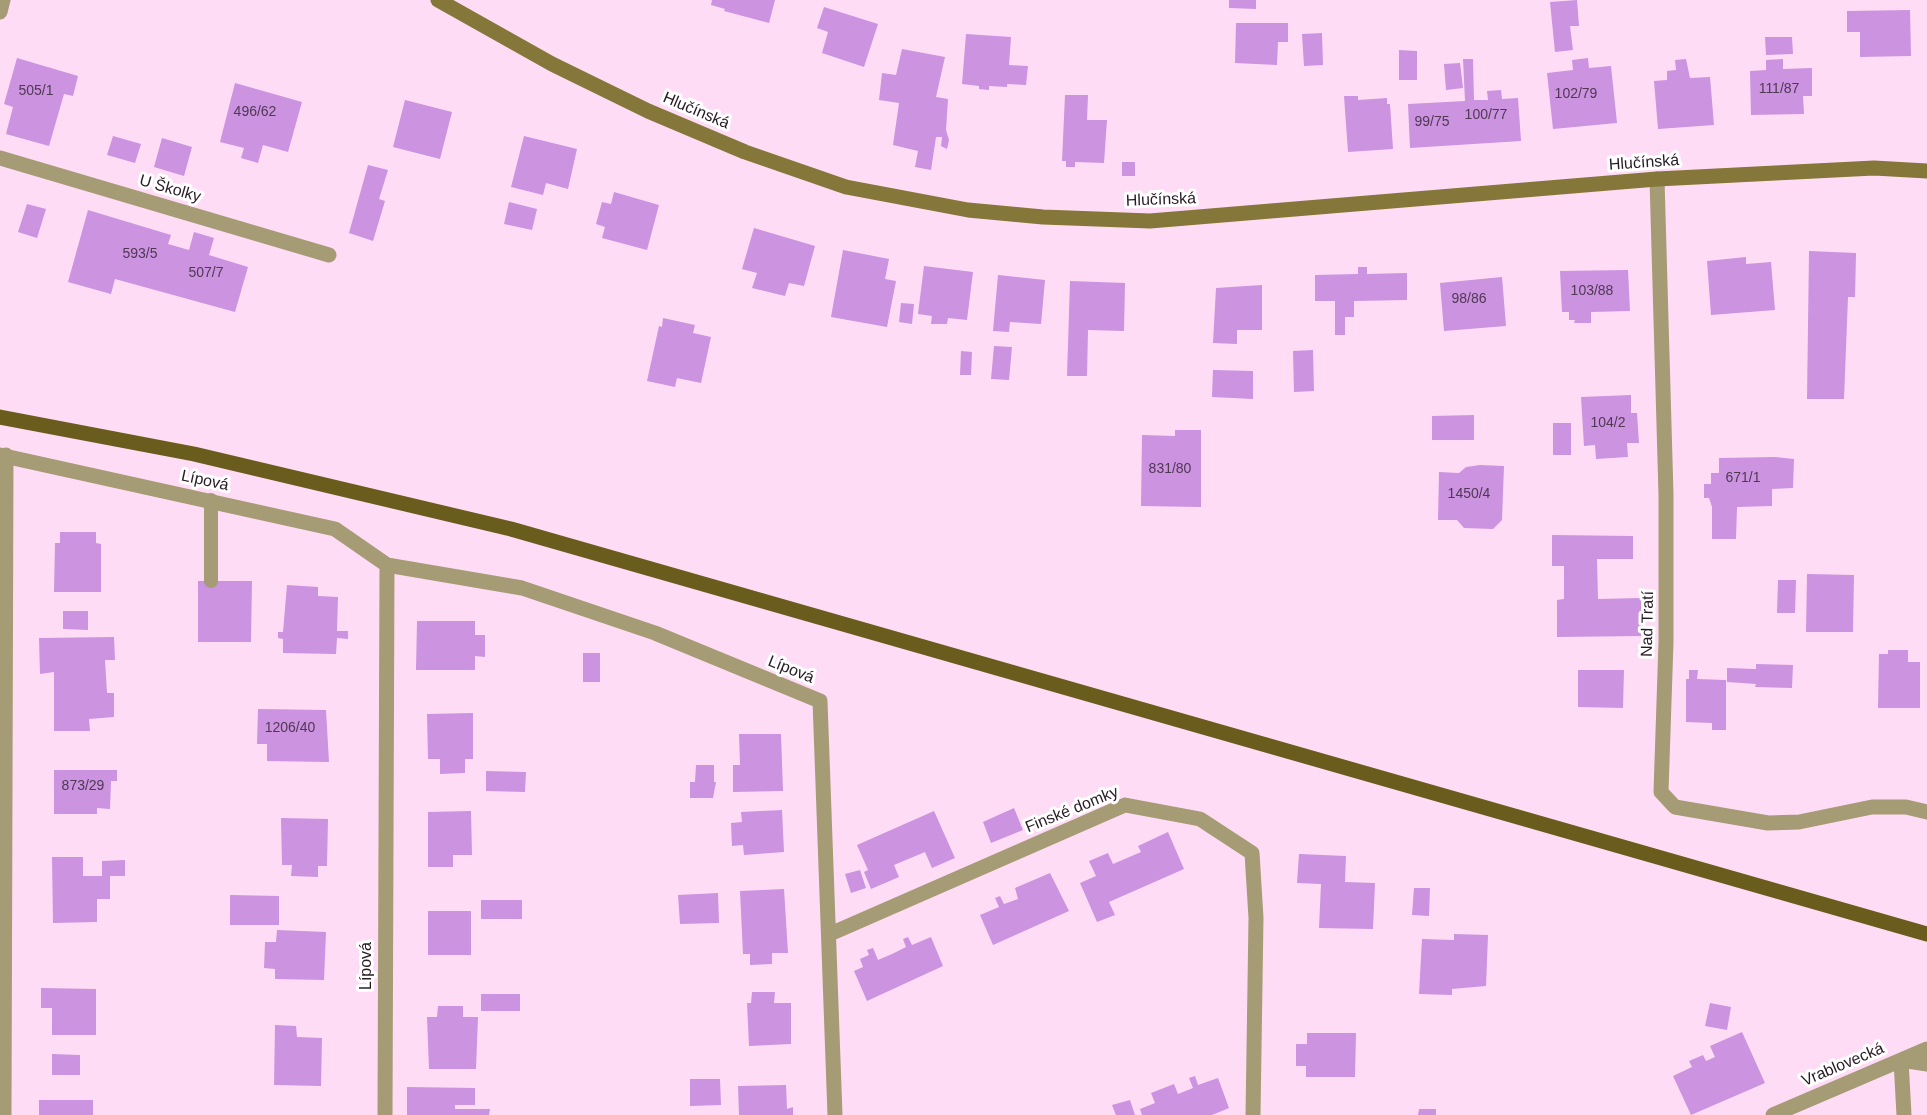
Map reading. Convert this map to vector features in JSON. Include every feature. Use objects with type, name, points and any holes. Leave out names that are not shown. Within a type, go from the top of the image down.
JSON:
[{"type":"main road","points":[[0,417],[194,454],[511,529],[1927,934]]},
{"type":"street","points":[[0,12],[3,0]]},
{"type":"street","name":"Hlučínská","points":[[438,0],[552,64],[648,111],[745,152],[846,187],[968,210],[1043,217],[1150,221],[1657,179],[1874,168],[1927,171]]},
{"type":"street","name":"U Školky","points":[[0,158],[329,255]]},
{"type":"street","name":"Nad Tratí","points":[[1657,179],[1666,495],[1666,642],[1661,792],[1675,807],[1768,823],[1799,822],[1872,807],[1906,807],[1927,812]]},
{"type":"street","name":"Lípová","points":[[4,1115],[3,455],[211,500],[335,530],[387,566],[522,588],[655,633],[820,701],[835,1115]]},
{"type":"street","name":"Lípová","points":[[385,1115],[387,566]]},
{"type":"street","name":"Finské domky","points":[[830,934],[1125,805],[1200,819],[1252,853],[1256,918],[1253,1115]]},
{"type":"street","name":"Vrablovecká","points":[[1773,1115],[1927,1049]]},
{"type":"street","points":[[1904,1115],[1901,1060],[1927,1064]]},
{"type":"lane","points":[[211,500],[211,581]]},
{"type":"building","points":[[712,0],[775,0],[769,23],[724,11],[725,9],[711,5]]},
{"type":"building","points":[[1229,0],[1256,0],[1256,9],[1229,8]]},
{"type":"building","points":[[1577,0],[1579,26],[1570,26],[1573,50],[1555,52],[1550,2]]},
{"type":"building","points":[[824,7],[878,24],[864,67],[822,53],[828,32],[817,28]]},
{"type":"building","points":[[1910,10],[1911,56],[1860,57],[1860,32],[1847,32],[1847,11]]},
{"type":"building","points":[[1236,23],[1288,23],[1288,42],[1278,42],[1277,65],[1235,63]]},
{"type":"building","points":[[1322,33],[1323,65],[1304,66],[1302,34]]},
{"type":"building","points":[[966,34],[1011,37],[1009,65],[1028,66],[1026,85],[989,86],[989,90],[962,84]]},
{"type":"building","points":[[1765,37],[1792,37],[1793,54],[1766,55]]},
{"type":"building","points":[[902,49],[945,57],[936,97],[948,99],[946,130],[949,140],[947,149],[941,146],[942,137],[936,137],[931,170],[915,167],[918,151],[893,145],[899,103],[879,100],[882,73],[896,75]]},
{"type":"building","points":[[1399,50],[1417,51],[1417,80],[1399,80]]},
{"type":"building","points":[[17,58],[78,76],[73,96],[64,94],[49,146],[6,134],[13,107],[4,104]]},
{"type":"building","points":[[1588,58],[1589,68],[1611,66],[1617,123],[1553,129],[1547,73],[1573,70],[1572,60]]},
{"type":"building","points":[[1463,59],[1473,59],[1474,100],[1488,100],[1487,91],[1501,90],[1502,99],[1518,98],[1521,141],[1410,148],[1408,104],[1465,101]]},
{"type":"building","points":[[1686,59],[1690,78],[1710,77],[1714,125],[1658,129],[1654,81],[1667,80],[1667,71],[1676,70],[1675,60]]},
{"type":"building","points":[[1783,59],[1783,69],[1812,68],[1812,96],[1803,96],[1804,114],[1751,115],[1750,71],[1766,70],[1766,60]]},
{"type":"building","points":[[1460,63],[1463,88],[1446,90],[1444,64]]},
{"type":"building","points":[[235,83],[302,102],[288,152],[263,145],[258,163],[241,158],[244,148],[220,142]]},
{"type":"building","points":[[1065,95],[1088,95],[1087,120],[1107,120],[1104,163],[1075,162],[1075,167],[1066,167],[1066,161],[1062,161]]},
{"type":"building","points":[[1344,96],[1358,96],[1358,100],[1387,98],[1387,104],[1390,104],[1393,149],[1348,152]]},
{"type":"building","points":[[405,100],[452,112],[440,159],[393,147]]},
{"type":"building","points":[[113,136],[141,144],[135,163],[107,155]]},
{"type":"building","points":[[524,136],[577,149],[568,189],[546,183],[543,195],[511,187]]},
{"type":"building","points":[[162,138],[192,147],[184,176],[154,167]]},
{"type":"building","points":[[1122,162],[1135,162],[1135,176],[1122,176]]},
{"type":"building","points":[[368,165],[388,170],[379,199],[385,201],[373,241],[349,233]]},
{"type":"building","points":[[614,192],[659,205],[647,250],[602,238],[605,227],[596,224],[602,202],[611,204]]},
{"type":"building","points":[[509,202],[537,209],[532,230],[504,224]]},
{"type":"building","points":[[27,204],[46,209],[37,238],[18,232]]},
{"type":"building","points":[[88,210],[171,235],[168,244],[189,250],[194,232],[214,238],[209,255],[248,267],[235,312],[115,279],[111,294],[68,282]]},
{"type":"building","points":[[754,228],[815,246],[804,286],[789,283],[785,296],[752,288],[757,273],[742,269]]},
{"type":"building","points":[[843,250],[889,259],[885,279],[896,281],[887,327],[831,317]]},
{"type":"building","points":[[1809,251],[1856,253],[1855,297],[1848,297],[1844,399],[1807,399]]},
{"type":"building","points":[[1746,257],[1746,264],[1771,262],[1775,310],[1711,315],[1707,261]]},
{"type":"building","points":[[924,266],[973,272],[967,320],[948,318],[947,324],[931,324],[932,316],[918,314]]},
{"type":"building","points":[[1358,267],[1367,267],[1367,274],[1407,273],[1407,300],[1354,301],[1354,317],[1345,317],[1345,335],[1335,335],[1335,301],[1315,301],[1315,275],[1358,274]]},
{"type":"building","points":[[1628,270],[1630,311],[1591,312],[1591,323],[1574,323],[1575,320],[1569,320],[1569,312],[1562,312],[1560,271]]},
{"type":"building","points":[[998,275],[1045,280],[1041,324],[1010,322],[1009,332],[993,331]]},
{"type":"building","points":[[1502,277],[1506,326],[1444,331],[1440,283]]},
{"type":"building","points":[[1070,281],[1125,283],[1124,331],[1088,330],[1087,376],[1067,376]]},
{"type":"building","points":[[1262,285],[1262,330],[1237,330],[1237,344],[1213,343],[1216,288]]},
{"type":"building","points":[[901,303],[914,304],[912,324],[899,322]]},
{"type":"building","points":[[663,318],[695,325],[693,333],[711,337],[701,383],[677,378],[675,387],[647,381],[659,326],[662,327]]},
{"type":"building","points":[[994,346],[1012,347],[1009,380],[991,379]]},
{"type":"building","points":[[1313,350],[1314,391],[1294,392],[1293,351]]},
{"type":"building","points":[[961,351],[972,352],[971,375],[960,375]]},
{"type":"building","points":[[1213,370],[1253,371],[1253,399],[1212,397]]},
{"type":"building","points":[[1631,395],[1631,413],[1637,413],[1639,443],[1627,443],[1628,457],[1596,459],[1595,445],[1584,446],[1581,397]]},
{"type":"building","points":[[1474,415],[1474,440],[1432,440],[1432,416]]},
{"type":"building","points":[[1553,423],[1571,423],[1571,455],[1553,455]]},
{"type":"building","points":[[1175,430],[1201,430],[1201,507],[1141,506],[1142,435],[1175,436]]},
{"type":"building","points":[[1719,458],[1794,459],[1793,488],[1772,489],[1772,506],[1737,507],[1736,539],[1712,539],[1712,507],[1709,498],[1704,498],[1704,484],[1711,484],[1711,473],[1719,473]]},
{"type":"building","points":[[1504,466],[1502,520],[1493,529],[1464,528],[1457,520],[1438,520],[1439,472],[1459,473],[1466,467]]},
{"type":"building","points":[[60,532],[96,532],[96,543],[101,544],[101,592],[54,592],[55,543],[60,543]]},
{"type":"building","points":[[1552,535],[1633,536],[1633,559],[1597,559],[1598,599],[1641,598],[1642,636],[1557,637],[1557,600],[1564,599],[1564,566],[1552,566]]},
{"type":"building","points":[[1807,574],[1854,575],[1853,632],[1806,632]]},
{"type":"building","points":[[1778,580],[1796,580],[1795,613],[1777,613]]},
{"type":"building","points":[[198,581],[252,581],[251,642],[198,642]]},
{"type":"building","points":[[287,585],[318,587],[318,596],[338,597],[337,631],[348,631],[348,639],[337,638],[336,654],[283,653],[283,639],[278,638],[278,632],[283,632]]},
{"type":"building","points":[[63,611],[88,611],[88,630],[63,629]]},
{"type":"building","points":[[417,621],[475,621],[475,635],[485,635],[485,657],[475,656],[475,670],[416,670]]},
{"type":"building","points":[[114,637],[115,660],[105,660],[107,693],[114,693],[114,717],[89,719],[90,731],[54,731],[54,672],[40,674],[39,638]]},
{"type":"building","points":[[1888,650],[1908,650],[1908,662],[1920,662],[1920,708],[1878,708],[1879,654],[1888,654]]},
{"type":"building","points":[[583,653],[600,653],[600,682],[583,682]]},
{"type":"building","points":[[1756,664],[1793,665],[1792,688],[1755,687],[1756,684],[1727,682],[1727,668],[1756,669]]},
{"type":"building","points":[[1578,670],[1624,670],[1623,708],[1578,707]]},
{"type":"building","points":[[1689,670],[1698,670],[1697,679],[1726,680],[1726,730],[1712,730],[1712,723],[1686,722],[1686,679],[1689,679]]},
{"type":"building","points":[[258,709],[326,710],[329,762],[267,761],[267,744],[257,744]]},
{"type":"building","points":[[473,713],[473,759],[465,759],[465,773],[440,774],[440,759],[428,759],[427,714]]},
{"type":"building","points":[[739,734],[781,734],[783,791],[733,792],[733,765],[740,765]]},
{"type":"building","points":[[696,765],[714,765],[714,782],[716,782],[713,798],[690,798],[690,782],[695,782]]},
{"type":"building","points":[[54,770],[117,770],[117,781],[111,781],[110,809],[97,808],[97,814],[54,814]]},
{"type":"building","points":[[486,771],[526,772],[525,792],[486,791]]},
{"type":"building","points":[[1014,808],[1023,830],[991,843],[983,822]]},
{"type":"building","points":[[782,810],[784,852],[744,855],[743,845],[732,846],[731,823],[742,822],[741,812]]},
{"type":"building","points":[[471,811],[472,855],[453,855],[453,867],[428,867],[428,812]]},
{"type":"building","points":[[934,811],[955,858],[932,868],[925,852],[894,865],[899,877],[871,889],[864,872],[868,870],[857,845]]},
{"type":"building","points":[[281,818],[328,819],[327,866],[318,866],[318,877],[291,876],[292,865],[282,865]]},
{"type":"building","points":[[1168,832],[1184,869],[1109,902],[1115,915],[1097,922],[1080,883],[1096,876],[1089,861],[1108,853],[1113,864],[1141,852],[1138,846]]},
{"type":"building","points":[[1299,854],[1346,856],[1345,882],[1375,883],[1373,929],[1319,928],[1321,884],[1297,883]]},
{"type":"building","points":[[52,857],[83,857],[83,876],[102,876],[102,861],[125,860],[125,876],[110,876],[110,899],[97,899],[97,922],[53,923]]},
{"type":"building","points":[[860,870],[866,888],[851,893],[845,874]]},
{"type":"building","points":[[1050,873],[1069,911],[993,945],[980,915],[999,907],[995,898],[1000,896],[1004,904],[1018,899],[1015,888]]},
{"type":"building","points":[[1414,888],[1430,888],[1429,916],[1412,915]]},
{"type":"building","points":[[784,889],[788,953],[772,953],[772,964],[750,965],[750,954],[743,954],[740,891]]},
{"type":"building","points":[[718,893],[719,923],[680,924],[678,895]]},
{"type":"building","points":[[230,895],[279,896],[279,925],[230,925]]},
{"type":"building","points":[[481,900],[522,900],[522,919],[481,919]]},
{"type":"building","points":[[428,911],[471,911],[471,955],[428,955]]},
{"type":"building","points":[[277,930],[326,932],[324,980],[275,979],[275,969],[264,968],[265,942],[276,942]]},
{"type":"building","points":[[1454,934],[1488,935],[1486,986],[1452,989],[1452,995],[1419,994],[1422,939],[1454,940]]},
{"type":"building","points":[[908,937],[912,945],[931,937],[943,966],[867,1001],[854,971],[863,967],[860,959],[869,955],[867,950],[873,948],[878,960],[892,954],[906,947],[903,939]]},
{"type":"building","points":[[41,988],[96,989],[96,1035],[52,1035],[52,1008],[41,1008]]},
{"type":"building","points":[[752,992],[775,992],[774,1003],[791,1003],[791,1044],[749,1046],[747,1003],[751,1003]]},
{"type":"building","points":[[481,994],[520,994],[520,1011],[481,1011]]},
{"type":"building","points":[[1710,1003],[1731,1007],[1727,1030],[1705,1026]]},
{"type":"building","points":[[438,1006],[463,1006],[463,1017],[478,1017],[476,1069],[429,1069],[427,1017],[437,1017]]},
{"type":"building","points":[[275,1025],[296,1026],[297,1037],[322,1038],[321,1086],[274,1085]]},
{"type":"building","points":[[1742,1032],[1765,1083],[1691,1115],[1673,1076],[1692,1067],[1689,1061],[1703,1055],[1706,1061],[1715,1057],[1710,1046]]},
{"type":"building","points":[[1307,1033],[1356,1033],[1355,1077],[1306,1077],[1306,1066],[1296,1066],[1296,1044],[1307,1044]]},
{"type":"building","points":[[52,1054],[80,1055],[80,1075],[52,1075]]},
{"type":"building","points":[[1195,1076],[1198,1085],[1218,1078],[1229,1108],[1212,1115],[1142,1115],[1140,1109],[1155,1103],[1151,1093],[1174,1084],[1178,1094],[1193,1088],[1189,1078]]},
{"type":"building","points":[[690,1079],[720,1079],[721,1105],[690,1106]]},
{"type":"building","points":[[786,1085],[787,1109],[793,1107],[793,1115],[739,1115],[738,1086]]},
{"type":"building","points":[[407,1087],[475,1088],[475,1105],[455,1105],[455,1109],[490,1109],[489,1115],[407,1115]]},
{"type":"building","points":[[39,1100],[93,1100],[93,1115],[39,1115]]},
{"type":"building","points":[[1130,1100],[1135,1115],[1116,1115],[1112,1105]]},
{"type":"building","points":[[1419,1109],[1436,1109],[1436,1115],[1418,1115]]}]
